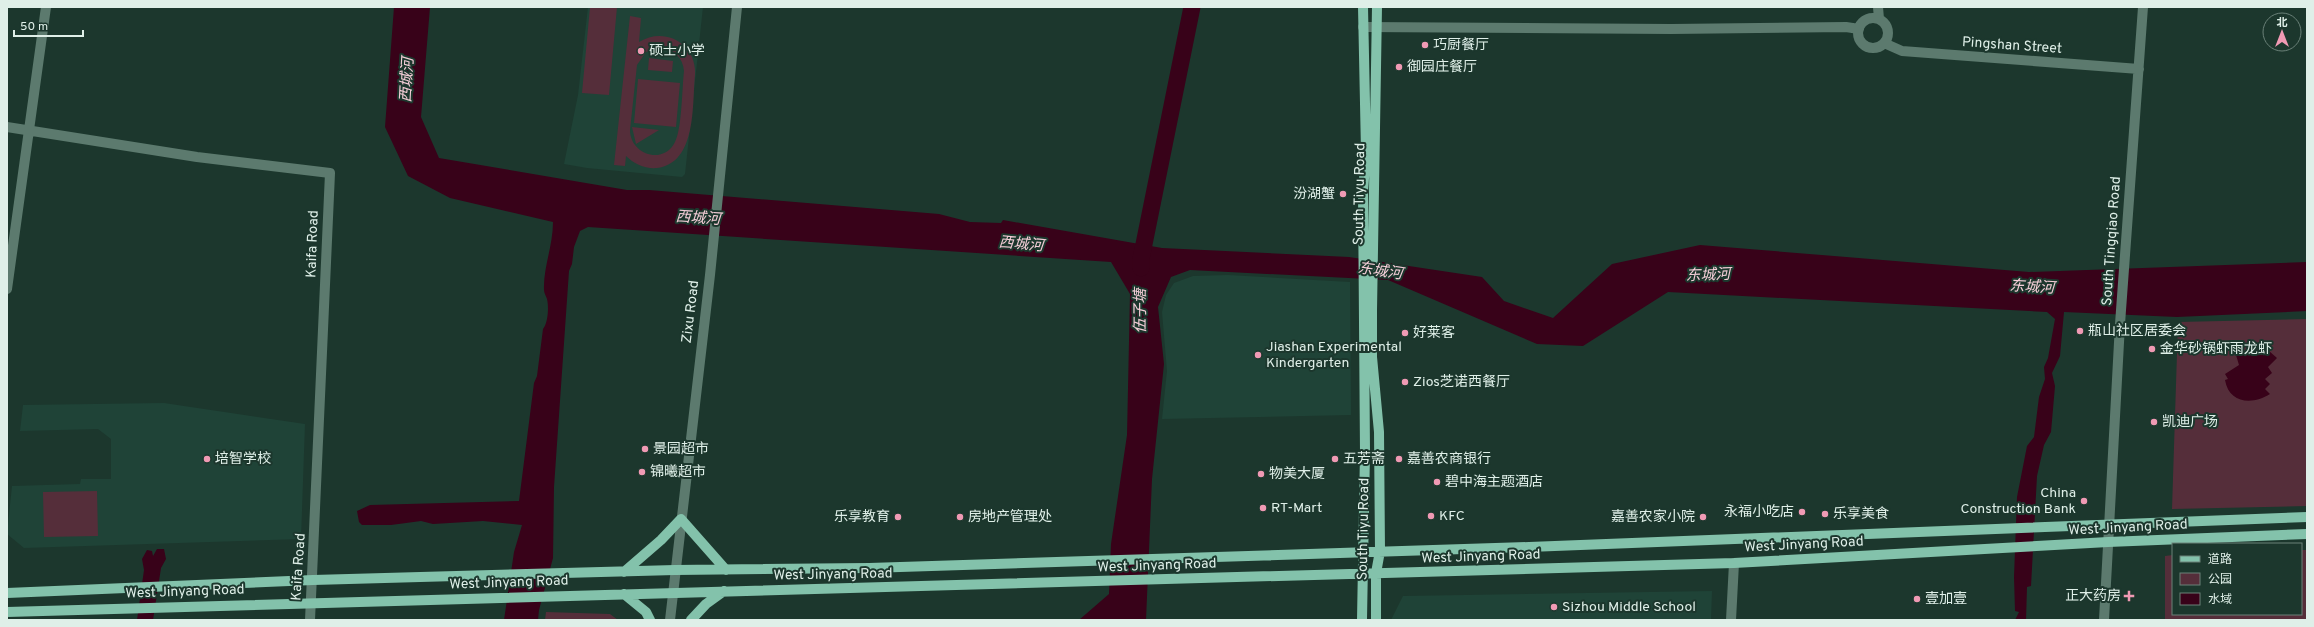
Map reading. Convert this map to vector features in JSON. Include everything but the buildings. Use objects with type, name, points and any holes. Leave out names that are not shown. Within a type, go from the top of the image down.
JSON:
[{"type":"main road","name":"South Tiyu Road","points":[[1362,620],[1368,310],[1368,236],[1363,7]]},
{"type":"main road","name":"South Tiyu Road","points":[[1368,236],[1376,7]]},
{"type":"main road","name":"South Tiyu Road","points":[[1368,310],[1379,432],[1380,552],[1376,574],[1376,620]]},
{"type":"main road","name":"West Jinyang Road","points":[[7,593],[313,580],[1380,552],[2307,517]]},
{"type":"main road","points":[[624,572],[661,540],[681,519],[726,570]]},
{"type":"main road","name":"West Jinyang Road","points":[[7,612],[167,606],[1071,583],[1734,563],[2108,542],[2307,534]]},
{"type":"main road","points":[[691,620],[706,604],[724,591]]},
{"type":"main road","points":[[624,594],[646,612],[650,620]]},
{"type":"street","points":[[7,289],[46,7]]},
{"type":"street","name":"Zixu Road","points":[[670,620],[713,242],[737,7]]},
{"type":"street","points":[[1878,7],[1879,19],[1888,30],[1884,43],[1876,48],[1866,46],[1860,39],[1859,30],[1864,21],[1874,18],[1879,19]]},
{"type":"street","name":"South Tingqiao Road","points":[[2104,620],[2120,324],[2143,7]]},
{"type":"street","points":[[1363,28],[1671,29],[1846,27],[1859,30]]},
{"type":"street","name":"Pingshan Street","points":[[1884,43],[1902,52],[2139,69]]},
{"type":"street","points":[[7,127],[28,130]]},
{"type":"street","name":"Kaifa Road","points":[[28,130],[197,157],[330,173],[313,580],[310,602],[310,620]]},
{"type":"street","points":[[1731,620],[1734,563]]},
{"type":"shaded area","name":"硕士小学","points":[[588,7],[703,7],[685,174],[682,177],[587,168],[564,164],[578,95]]},
{"type":"shaded area","name":"Jiashan Experimental Kindergarten","points":[[1228,275],[1350,282],[1351,415],[1162,419],[1167,371],[1162,312],[1166,295],[1174,283],[1193,276]]},
{"type":"shaded area","name":"培智学校","points":[[164,403],[305,424],[301,539],[24,548],[7,534],[12,486],[80,484],[81,479],[111,479],[111,439],[98,429],[20,431],[23,405]]},
{"type":"shaded area","name":"Sizhou Middle School","points":[[1712,591],[1711,620],[1391,620],[1403,596]]},
{"type":"green space","points":[[590,7],[617,7],[609,95],[582,93]]},
{"type":"green space","points":[[630,16],[641,18],[639,42],[659,36],[668,37],[677,40],[685,46],[691,54],[695,75],[692,116],[686,144],[679,156],[670,164],[657,168],[648,168],[636,164],[626,156],[625,166],[614,165]],"holes":[[[661,47],[674,52],[680,58],[684,71],[679,128],[675,142],[670,149],[663,154],[655,155],[641,151],[631,138],[630,130],[637,65],[646,52]]]},
{"type":"green space","points":[[649,58],[673,61],[672,72],[648,70]]},
{"type":"green space","points":[[638,79],[680,83],[676,127],[634,123]]},
{"type":"green space","points":[[632,127],[659,130],[636,144]]},
{"type":"green space","points":[[2307,319],[2307,506],[2172,509],[2178,322]]},
{"type":"green space","points":[[97,491],[98,536],[44,537],[43,492]]},
{"type":"green space","points":[[2302,550],[2307,550],[2307,620],[2165,620],[2165,556],[2172,555],[2172,615],[2302,615]]},
{"type":"green space","points":[[546,612],[610,614],[618,620],[545,620]]},
{"type":"water","points":[[394,7],[430,7],[421,117],[439,158],[627,190],[649,190],[939,214],[970,222],[1001,223],[1003,220],[1162,248],[1349,257],[1482,277],[1504,301],[1553,318],[1612,264],[1700,245],[2029,272],[2307,262],[2307,311],[2177,317],[2064,312],[2060,356],[2052,373],[2055,386],[2051,432],[2044,445],[2037,476],[2031,586],[2027,587],[2026,620],[2015,620],[2019,612],[2015,611],[2014,577],[2017,497],[2027,446],[2034,437],[2039,397],[2045,379],[2044,367],[2048,358],[2055,319],[2047,312],[1668,292],[1583,346],[1537,344],[1388,280],[1190,270],[1171,277],[1158,307],[1164,364],[1152,479],[1146,620],[1079,620],[1109,594],[1111,544],[1127,435],[1130,294],[1111,262],[588,227],[580,231],[574,247],[572,264],[569,271],[554,487],[553,558],[539,610],[538,620],[504,620],[514,552],[522,525],[483,521],[433,524],[421,521],[391,525],[362,525],[359,522],[357,511],[370,505],[519,501],[534,383],[537,376],[543,329],[548,315],[548,302],[544,291],[544,282],[553,231],[553,222],[450,198],[408,176],[385,127]]},
{"type":"water","points":[[2262,350],[2269,351],[2277,358],[2268,367],[2272,373],[2265,379],[2270,384],[2265,389],[2270,394],[2263,398],[2249,401],[2237,398],[2231,394],[2227,388],[2225,380],[2228,379],[2225,374],[2239,365],[2236,355],[2262,355]]},
{"type":"water","points":[[157,549],[164,549],[166,559],[161,568],[153,620],[137,620],[144,570],[142,559],[147,550],[152,551],[153,556]]},
{"type":"waterway","name":"伍子塘","points":[[1141,268],[1141,259],[1192,7]]},
{"type":"place","name":"巧厨餐厅","points":[[1425,45]]},
{"type":"place","name":"硕士小学","points":[[641,51]]},
{"type":"place","name":"御园庄餐厅","points":[[1399,67]]},
{"type":"place","name":"汾湖蟹","points":[[1343,194]]},
{"type":"place","name":"瓶山社区居委会","points":[[2080,331]]},
{"type":"place","name":"好莱客","points":[[1405,333]]},
{"type":"place","name":"金华砂锅虾雨龙虾","points":[[2152,349]]},
{"type":"place","name":"Jiashan Experimental Kindergarten","points":[[1258,355]]},
{"type":"place","name":"Zios·芝诺西餐厅","points":[[1405,382]]},
{"type":"place","name":"凯迪广场","points":[[2154,422]]},
{"type":"place","name":"景园超市","points":[[645,449]]},
{"type":"place","name":"培智学校","points":[[207,459]]},
{"type":"place","name":"五芳斋","points":[[1335,459]]},
{"type":"place","name":"嘉善农商银行","points":[[1399,459]]},
{"type":"place","name":"锦曦超市","points":[[642,472]]},
{"type":"place","name":"物美大厦","points":[[1261,474]]},
{"type":"place","name":"碧中海主题酒店","points":[[1437,482]]},
{"type":"place","name":"China Construction Bank","points":[[2084,501]]},
{"type":"place","name":"RT-Mart","points":[[1263,508]]},
{"type":"place","name":"永福小吃店","points":[[1802,512]]},
{"type":"place","name":"乐享美食","points":[[1825,514]]},
{"type":"place","name":"KFC","points":[[1431,516]]},
{"type":"place","name":"乐享教育","points":[[898,517]]},
{"type":"place","name":"房地产管理处","points":[[960,517]]},
{"type":"place","name":"嘉善农家小院","points":[[1703,517]]},
{"type":"place","name":"正大药房","points":[[2129,596]]},
{"type":"place","name":"壹加壹","points":[[1917,599]]},
{"type":"place","name":"Sizhou Middle School","points":[[1554,607]]},
{"type":"water label","name":"西城河","points":[[408,80]]},
{"type":"water label","name":"西城河","points":[[698,219]]},
{"type":"water label","name":"西城河","points":[[1021,245]]},
{"type":"water label","name":"东城河","points":[[1380,272]]},
{"type":"water label","name":"东城河","points":[[1708,276]]},
{"type":"water label","name":"东城河","points":[[2032,288]]}]
